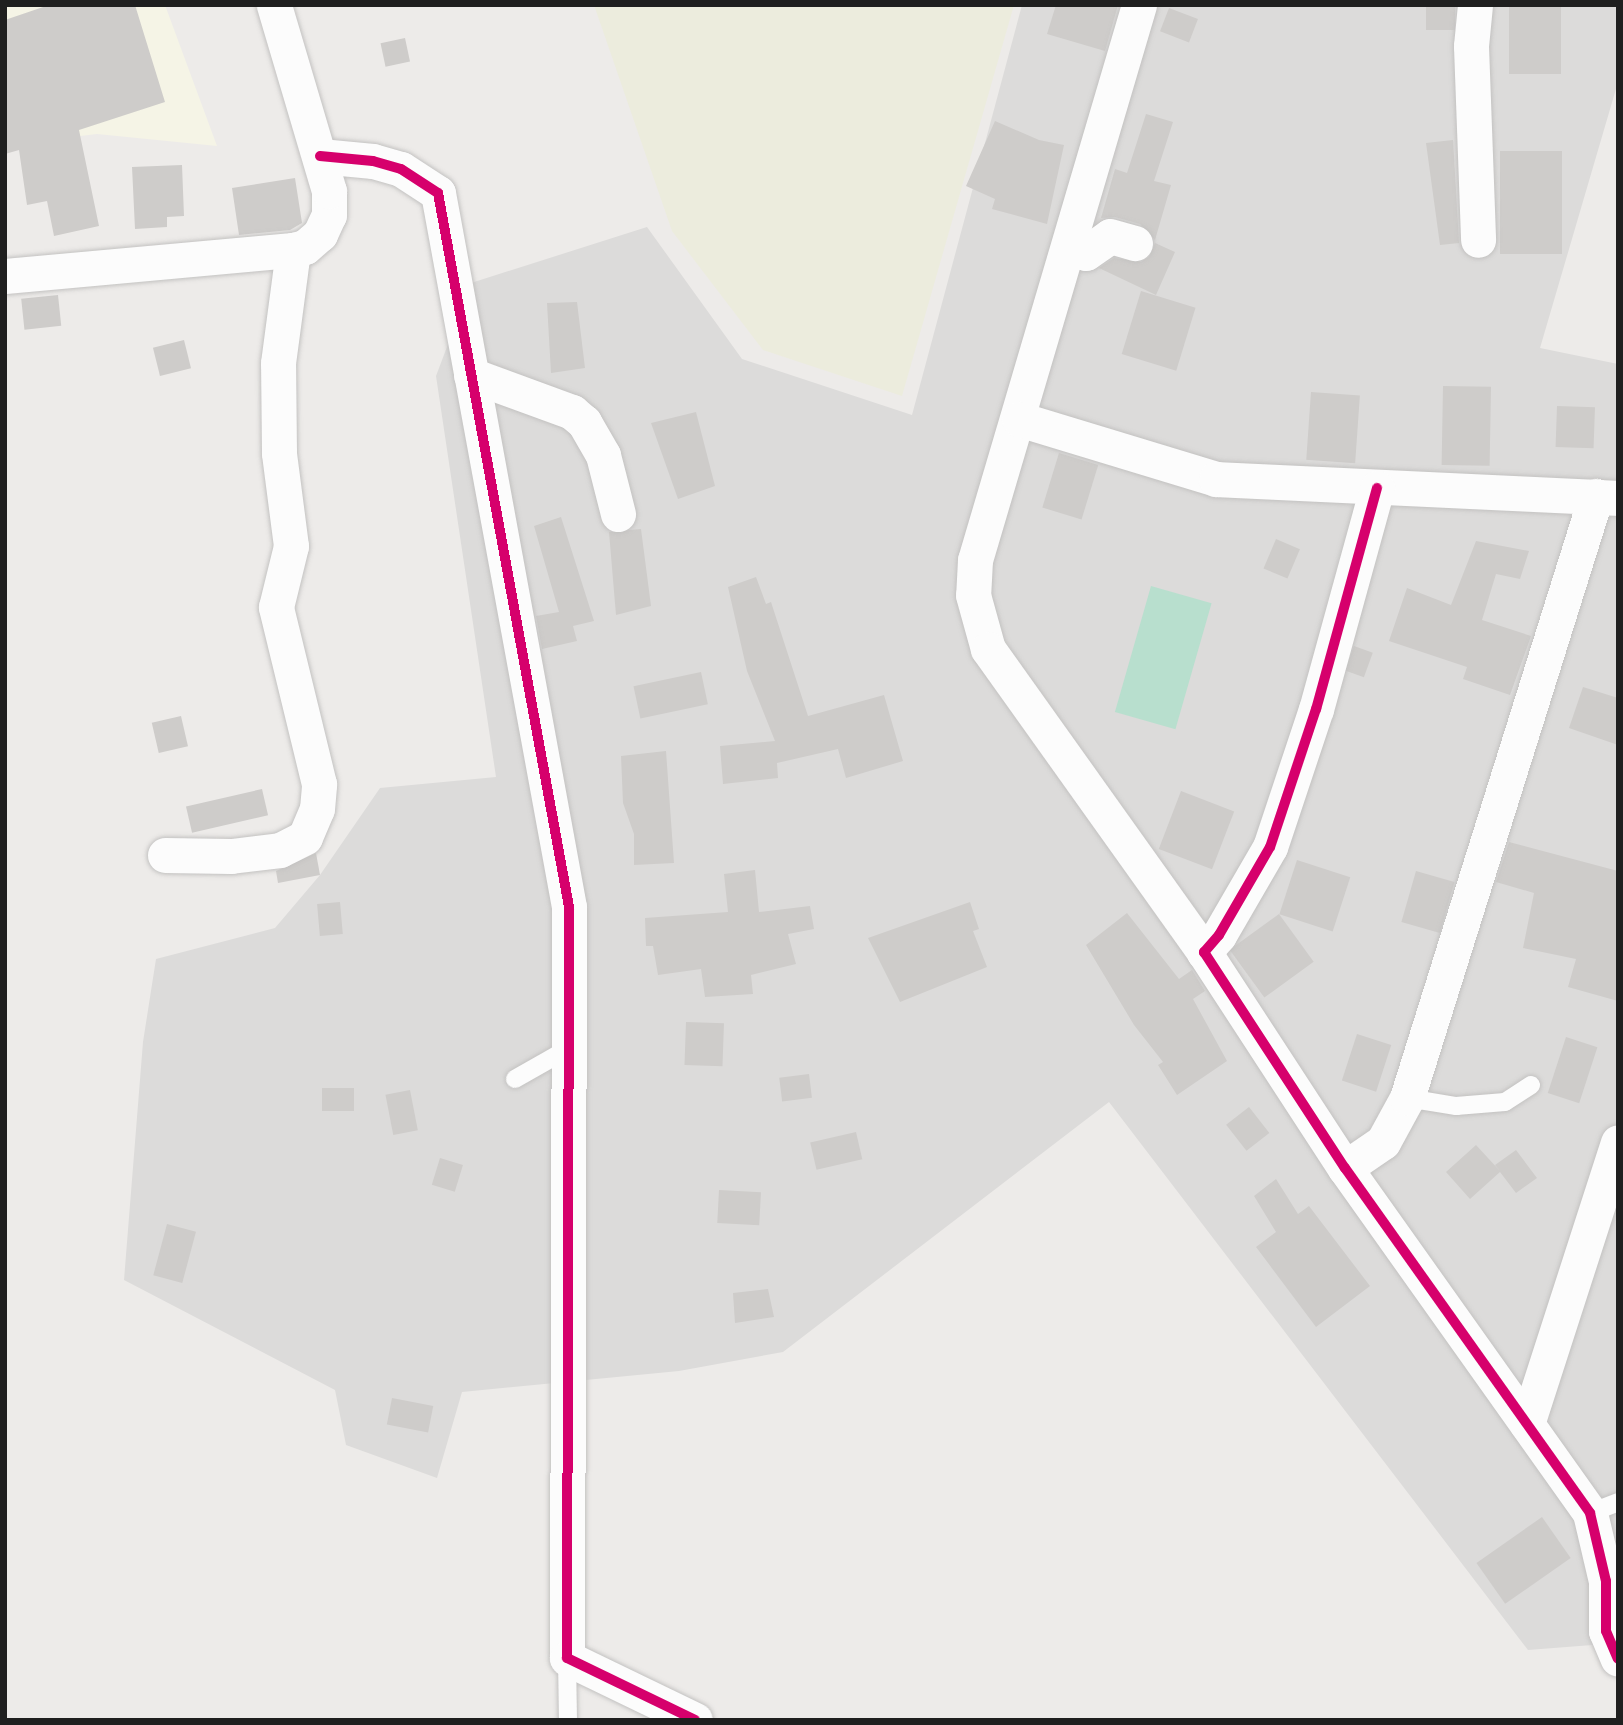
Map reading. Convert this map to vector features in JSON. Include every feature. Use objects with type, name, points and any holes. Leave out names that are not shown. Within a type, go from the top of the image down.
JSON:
[{"type":"street","points":[[5,276],[293,250],[305,247],[320,234],[329,215],[329,191],[274,5]]},
{"type":"street","points":[[1139,5],[1019,419],[975,560],[976,619],[988,649],[1204,952],[1345,1168],[1527,1424],[1604,1507],[1606,1632],[1618,1659]]},
{"type":"street","points":[[1475,5],[1471,46],[1478,240]]},
{"type":"street","points":[[320,156],[373,161],[434,186],[569,907],[566,1051],[567,1658],[695,1720]]},
{"type":"street","points":[[1069,249],[1086,253],[1110,236],[1135,243]]},
{"type":"street","points":[[165,855],[231,856],[280,850],[304,837],[317,809],[319,784],[276,607],[291,547],[279,453],[278,363],[293,250]]},
{"type":"street","points":[[471,375],[572,412],[584,422],[603,455],[618,514]]},
{"type":"street","points":[[1019,419],[1216,478],[1377,488],[1470,487],[1607,497],[1407,1098],[1382,1142],[1345,1168]]},
{"type":"street","points":[[1204,952],[1219,935],[1270,847],[1316,709],[1377,488]]},
{"type":"street","points":[[1527,1424],[1618,1142]]},
{"type":"lane","points":[[515,1079],[566,1051]]},
{"type":"lane","points":[[1407,1098],[1455,1106],[1505,1102],[1531,1085]]},
{"type":"lane","points":[[567,1658],[568,1720]]},
{"type":"shaded area","points":[[5,5],[165,5],[217,146],[97,134],[5,145]]},
{"type":"shaded area","points":[[594,5],[1014,5],[902,396],[763,350],[672,231]]},
{"type":"shaded area","points":[[1022,5],[1618,5],[1618,82],[1540,348],[1618,364],[1618,1643],[1528,1650],[1109,1102],[783,1352],[679,1371],[462,1392],[437,1478],[346,1445],[335,1390],[124,1280],[143,1042],[156,959],[275,928],[320,875],[380,788],[496,777],[436,376],[471,283],[647,227],[742,359],[912,415]]},
{"type":"green space","points":[[1151,586],[1212,603],[1175,729],[1115,712]]},
{"type":"building","points":[[49,5],[135,5],[165,102],[79,130],[99,226],[54,236],[47,201],[27,205],[19,150],[5,154],[5,20]]},
{"type":"building","points":[[1056,5],[1118,5],[1105,51],[1047,34]]},
{"type":"building","points":[[1426,5],[1455,5],[1455,30],[1426,30]]},
{"type":"building","points":[[1509,5],[1561,5],[1561,74],[1509,74]]},
{"type":"building","points":[[1169,8],[1198,19],[1189,42],[1160,31]]},
{"type":"building","points":[[405,38],[410,61],[386,67],[381,43]]},
{"type":"building","points":[[1146,114],[1173,122],[1154,181],[1171,185],[1155,240],[1140,224],[1115,217],[1101,218],[1115,169],[1127,173]]},
{"type":"building","points":[[995,121],[1039,140],[1064,145],[1047,224],[992,209],[995,199],[966,186]]},
{"type":"building","points":[[1453,140],[1459,243],[1440,245],[1426,143]]},
{"type":"building","points":[[1500,151],[1562,151],[1562,254],[1500,254]]},
{"type":"building","points":[[182,165],[184,216],[167,217],[167,227],[135,229],[132,167]]},
{"type":"building","points":[[295,178],[302,223],[290,230],[239,235],[232,188]]},
{"type":"building","points":[[1155,243],[1175,252],[1156,295],[1099,268],[1114,258],[1141,262],[1149,257]]},
{"type":"building","points":[[1141,291],[1196,308],[1176,371],[1122,354]]},
{"type":"building","points":[[58,295],[61,326],[24,330],[21,299]]},
{"type":"building","points":[[577,302],[585,368],[551,373],[547,303]]},
{"type":"building","points":[[184,340],[191,368],[160,376],[153,348]]},
{"type":"building","points":[[1443,386],[1491,387],[1490,466],[1442,465]]},
{"type":"building","points":[[1311,392],[1360,395],[1355,463],[1306,460]]},
{"type":"building","points":[[1557,406],[1595,407],[1594,448],[1556,447]]},
{"type":"building","points":[[696,412],[715,486],[678,499],[651,423]]},
{"type":"building","points":[[1059,453],[1098,465],[1082,519],[1042,508]]},
{"type":"building","points":[[561,517],[594,621],[573,626],[577,641],[542,649],[536,616],[559,612],[534,526]]},
{"type":"building","points":[[641,529],[651,606],[616,615],[609,532]]},
{"type":"building","points":[[1276,539],[1300,549],[1287,579],[1263,568]]},
{"type":"building","points":[[1476,541],[1529,551],[1520,579],[1496,574],[1482,620],[1531,636],[1510,695],[1463,679],[1467,667],[1389,641],[1407,588],[1451,605]]},
{"type":"building","points":[[756,577],[766,604],[771,602],[808,716],[884,695],[903,761],[846,778],[838,749],[777,763],[778,778],[723,784],[720,746],[775,741],[747,671],[728,587]]},
{"type":"building","points":[[1354,646],[1373,653],[1364,677],[1345,670]]},
{"type":"building","points":[[701,672],[708,704],[640,719],[634,686]]},
{"type":"building","points":[[1583,687],[1618,698],[1618,745],[1569,728]]},
{"type":"building","points":[[181,716],[188,746],[159,753],[152,723]]},
{"type":"building","points":[[666,751],[674,863],[634,865],[634,834],[623,803],[621,756]]},
{"type":"building","points":[[262,789],[268,815],[192,833],[186,807]]},
{"type":"building","points":[[1181,791],[1234,811],[1212,869],[1159,849]]},
{"type":"building","points":[[1509,842],[1618,871],[1618,1001],[1568,987],[1576,959],[1523,948],[1534,893],[1496,882]]},
{"type":"building","points":[[316,853],[320,875],[278,883],[276,871]]},
{"type":"building","points":[[1297,860],[1350,877],[1333,932],[1279,914]]},
{"type":"building","points":[[755,870],[759,912],[810,906],[814,929],[788,934],[796,964],[751,975],[753,994],[705,997],[701,969],[658,975],[653,946],[646,946],[645,918],[728,912],[724,874]]},
{"type":"building","points":[[1416,871],[1454,882],[1440,933],[1401,922]]},
{"type":"building","points":[[340,902],[343,934],[320,936],[317,904]]},
{"type":"building","points":[[970,902],[979,929],[973,931],[987,967],[900,1002],[868,938]]},
{"type":"building","points":[[1127,913],[1179,979],[1192,970],[1205,991],[1193,999],[1227,1061],[1177,1095],[1158,1065],[1163,1062],[1134,1025],[1086,945]]},
{"type":"building","points":[[1279,914],[1314,962],[1264,998],[1230,950]]},
{"type":"building","points":[[686,1022],[724,1023],[722,1066],[684,1065]]},
{"type":"building","points":[[1357,1034],[1391,1045],[1376,1092],[1342,1081]]},
{"type":"building","points":[[1566,1037],[1597,1047],[1579,1103],[1548,1093]]},
{"type":"building","points":[[809,1074],[812,1098],[782,1101],[779,1078]]},
{"type":"building","points":[[322,1088],[354,1088],[354,1111],[322,1111]]},
{"type":"building","points":[[410,1090],[418,1130],[393,1135],[385,1095]]},
{"type":"building","points":[[1249,1107],[1269,1133],[1246,1151],[1226,1125]]},
{"type":"building","points":[[856,1132],[862,1159],[817,1170],[810,1143]]},
{"type":"building","points":[[1476,1145],[1500,1171],[1495,1165],[1516,1150],[1537,1178],[1516,1193],[1500,1172],[1470,1199],[1446,1172]]},
{"type":"building","points":[[440,1158],[463,1165],[455,1192],[432,1185]]},
{"type":"building","points":[[1276,1179],[1298,1214],[1309,1206],[1370,1286],[1316,1327],[1256,1247],[1276,1232],[1254,1196]]},
{"type":"building","points":[[719,1190],[761,1192],[759,1225],[717,1223]]},
{"type":"building","points":[[167,1224],[196,1232],[182,1283],[153,1275]]},
{"type":"building","points":[[768,1289],[774,1317],[735,1323],[733,1293]]},
{"type":"building","points":[[392,1398],[433,1406],[428,1433],[387,1425]]},
{"type":"building","points":[[1542,1517],[1571,1558],[1505,1604],[1476,1563]]},
{"type":"cycle path","points":[[320,156],[373,161],[401,169],[438,193],[569,907],[567,1658],[695,1720]]},
{"type":"cycle path","points":[[1377,488],[1316,709],[1270,847],[1219,935],[1204,952],[1345,1168],[1590,1513],[1606,1581],[1606,1631],[1618,1659]]}]
